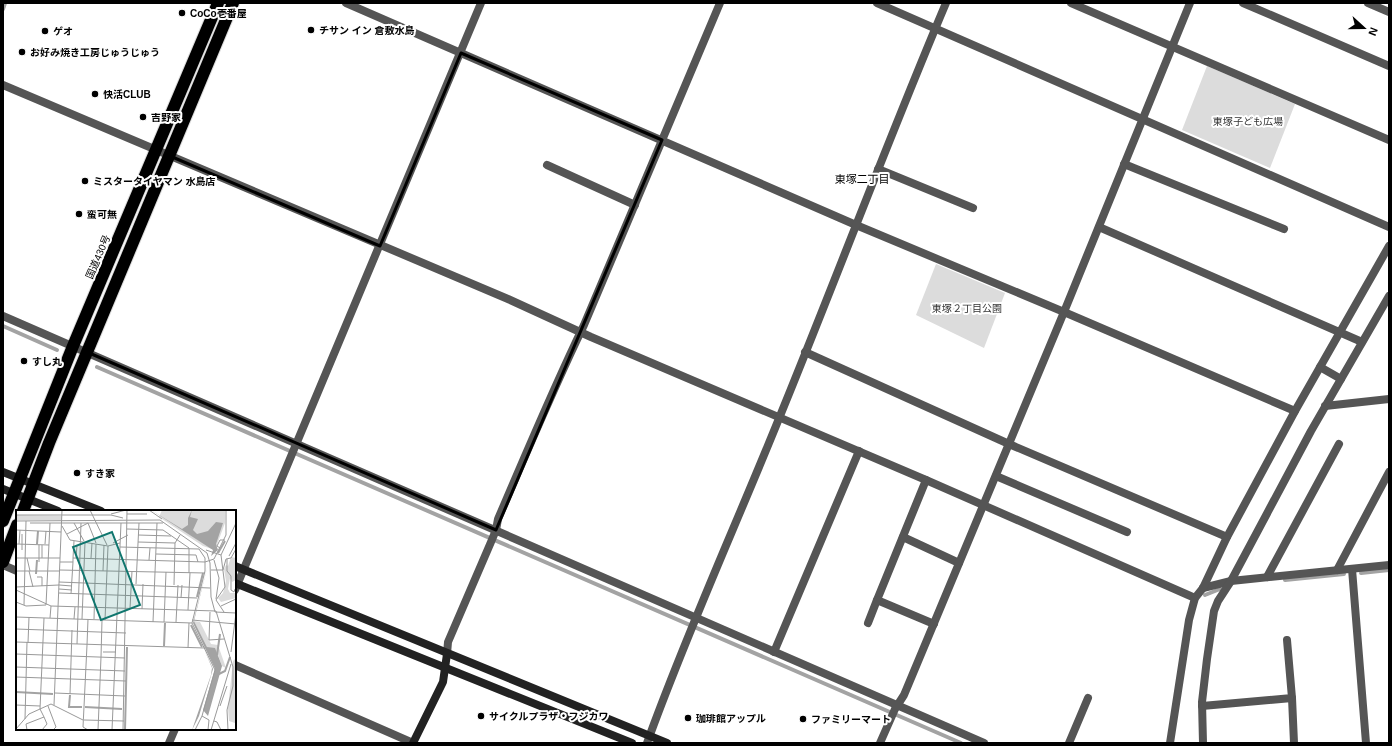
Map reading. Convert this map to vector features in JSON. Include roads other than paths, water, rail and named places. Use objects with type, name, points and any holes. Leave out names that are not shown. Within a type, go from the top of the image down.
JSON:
[{"type":"highway","name":"国道430号","points":[[3,521],[8,491],[20,478],[73,346],[218,3]]},
{"type":"highway","points":[[23,510],[87,352],[233,3]]},
{"type":"highway","points":[[3,562],[16,528]]},
{"type":"street","points":[[346,3],[856,225],[1295,411]]},
{"type":"street","points":[[482,3],[236,586],[445,667],[632,743]]},
{"type":"street","points":[[236,665],[413,743],[443,682],[448,642],[494,536],[498,519],[533,437],[581,332],[720,3]]},
{"type":"street","points":[[877,3],[1389,227]]},
{"type":"street","points":[[648,739],[694,623],[780,417],[878,169],[946,3]]},
{"type":"street","points":[[1071,3],[1389,140]]},
{"type":"street","points":[[880,743],[891,718],[904,695],[984,505],[1190,3]]},
{"type":"street","points":[[1243,3],[1389,66]]},
{"type":"street","points":[[1368,3],[1389,12]]},
{"type":"street","points":[[3,84],[380,246],[508,299],[1195,598]]},
{"type":"street","points":[[547,164],[635,205]]},
{"type":"street","points":[[1124,164],[1284,229]]},
{"type":"street","points":[[878,169],[973,208]]},
{"type":"street","points":[[1099,227],[1362,342]]},
{"type":"street","points":[[1170,743],[1189,620],[1195,598],[1202,588],[1227,537],[1295,411],[1389,246]]},
{"type":"street","points":[[1203,743],[1202,706],[1214,611],[1218,601],[1231,581],[1325,406],[1389,296]]},
{"type":"street","points":[[3,316],[295,445],[494,536],[694,623],[774,652],[897,707],[984,743]]},
{"type":"street","points":[[806,352],[1009,444],[1227,537]]},
{"type":"street","points":[[1320,367],[1341,379]]},
{"type":"street","points":[[1325,406],[1389,399]]},
{"type":"street","points":[[1267,577],[1340,444]]},
{"type":"street","points":[[774,652],[859,451]]},
{"type":"street","points":[[3,472],[98,510]]},
{"type":"street","points":[[1337,570],[1389,472]]},
{"type":"street","points":[[996,476],[1127,532]]},
{"type":"street","points":[[868,622],[926,480]]},
{"type":"street","points":[[8,491],[55,510]]},
{"type":"street","points":[[903,537],[959,564]]},
{"type":"street","points":[[3,565],[16,571]]},
{"type":"street","points":[[1202,588],[1231,581],[1389,565]]},
{"type":"street","points":[[236,566],[648,739],[667,743]]},
{"type":"street","points":[[1352,569],[1366,743]]},
{"type":"street","points":[[877,600],[934,624]]},
{"type":"street","points":[[1287,640],[1294,743]]},
{"type":"street","points":[[1069,743],[1088,698]]},
{"type":"street","points":[[1202,706],[1292,698]]},
{"type":"street","points":[[169,743],[175,730]]},
{"type":"waterway","points":[[3,9],[5,3]]},
{"type":"waterway","points":[[3,326],[57,350]]},
{"type":"waterway","points":[[97,367],[961,743]]},
{"type":"waterway","points":[[1361,573],[1389,570]]},
{"type":"waterway","points":[[1285,580],[1344,574]]},
{"type":"waterway","points":[[1205,595],[1220,589]]},
{"type":"place","name":"CoCo壱番屋","points":[[182,13]]},
{"type":"place","name":"チサン イン 倉敷水島","points":[[311,30]]},
{"type":"place","name":"ゲオ","points":[[45,31]]},
{"type":"place","name":"お好み焼き工房じゅうじゅう","points":[[22,52]]},
{"type":"place","name":"快活CLUB","points":[[95,94]]},
{"type":"place","name":"吉野家","points":[[143,117]]},
{"type":"place","name":"ミスタータイヤマン 水島店","points":[[85,181]]},
{"type":"place","name":"蛮可無","points":[[79,214]]},
{"type":"place","name":"すし丸","points":[[24,361]]},
{"type":"place","name":"すき家","points":[[77,473]]},
{"type":"place","name":"サイクルプラザ・フジカワ","points":[[481,716]]},
{"type":"place","name":"珈琲館アップル","points":[[688,718]]},
{"type":"place","name":"ファミリーマート","points":[[803,719]]},
{"type":"district","name":"東塚二丁目","points":[[862,179]]},
{"type":"park label","name":"東塚子ども広場","points":[[1248,121]]},
{"type":"park label","name":"東塚２丁目公園","points":[[967,308]]}]
